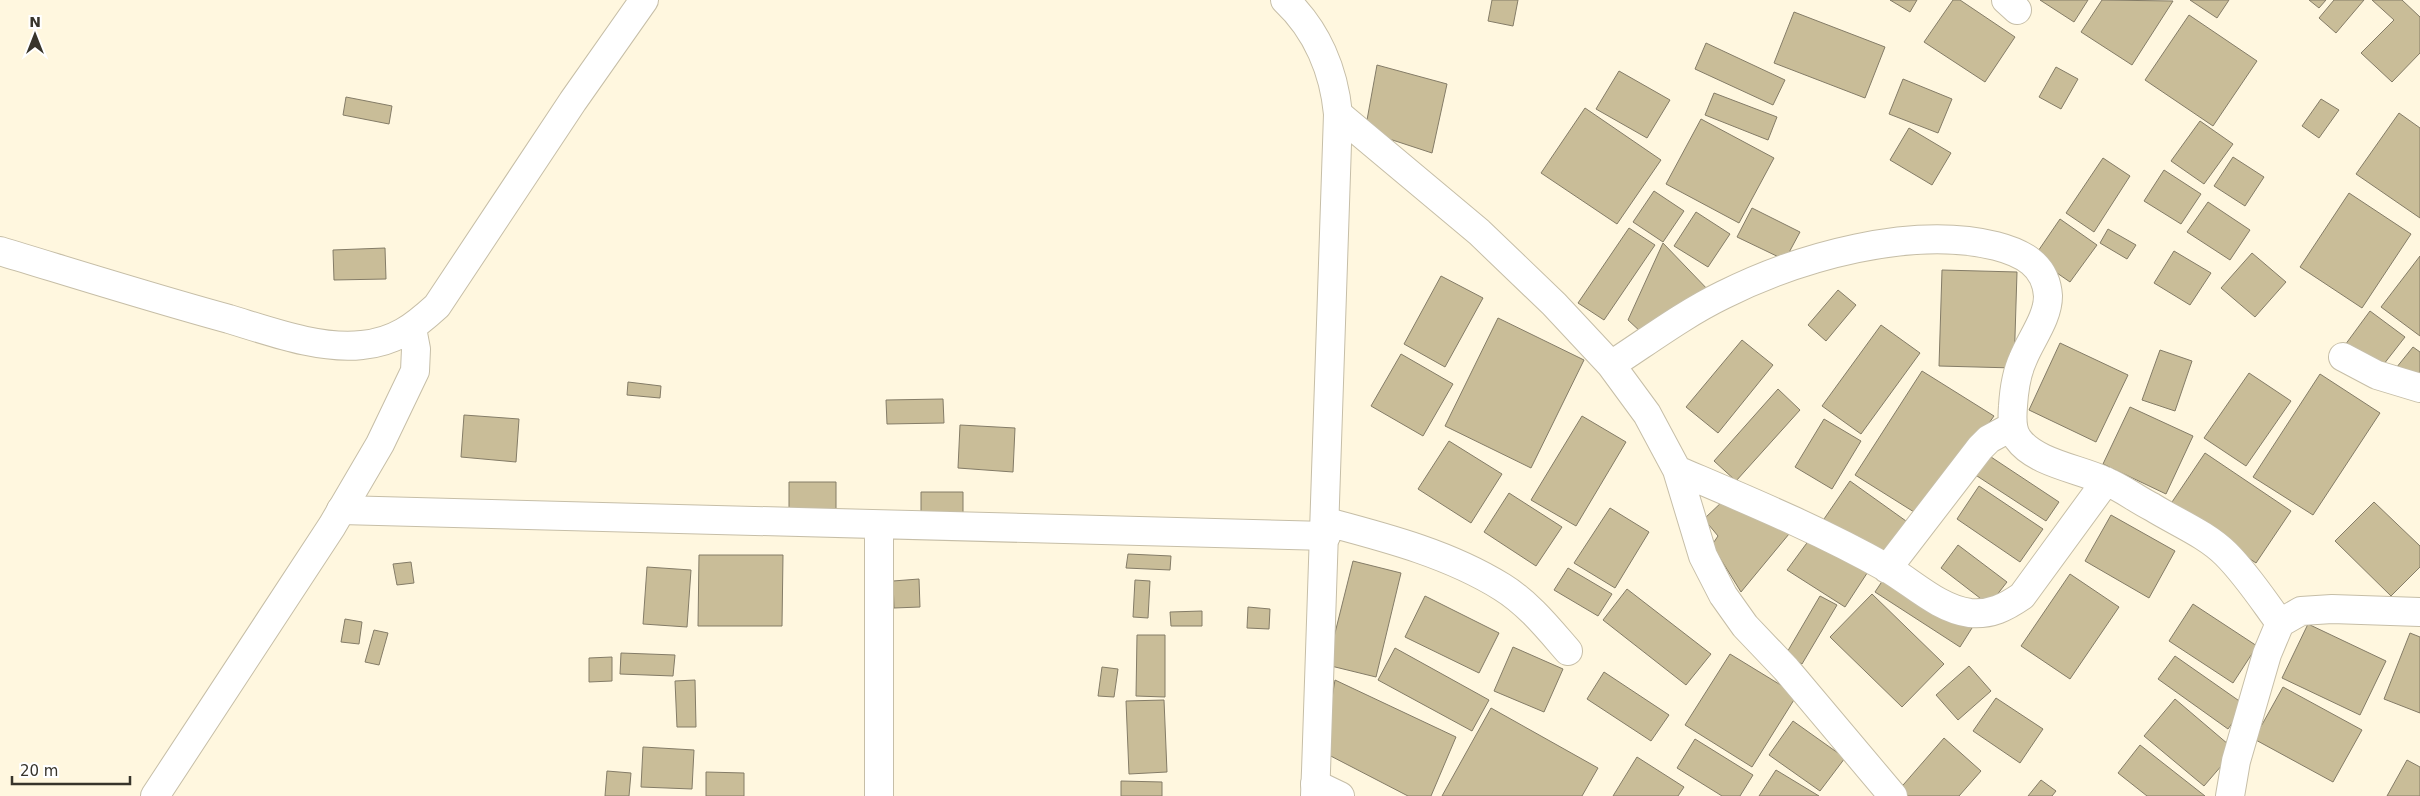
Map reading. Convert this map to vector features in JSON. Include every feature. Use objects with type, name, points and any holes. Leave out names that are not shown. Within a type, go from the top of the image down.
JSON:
[{"type":"street","points":[[0,251],[276,333],[342,346],[363,345],[389,339],[412,328],[437,306],[644,0]]},
{"type":"street","points":[[1285,0],[1301,15],[1327,65],[1336,87],[1338,114],[1330,326],[1326,529],[1315,790],[1340,796]]},
{"type":"street","points":[[1338,114],[1479,232],[1554,304],[1611,365],[1647,414],[1677,470],[1703,556],[1723,595],[1745,626],[1786,669],[1893,796]]},
{"type":"street","points":[[1611,365],[1673,324],[1723,295],[1790,267],[1899,240],[1950,238],[2008,249],[2032,260],[2041,271],[2048,297],[2044,316],[2022,361],[2014,387],[2013,426],[2017,438],[2036,455],[2106,481],[2204,538],[2224,553],[2249,580],[2280,623]]},
{"type":"street","points":[[155,796],[342,510],[380,444],[415,370],[416,349],[412,328]]},
{"type":"street","points":[[2343,357],[2377,375],[2420,388]]},
{"type":"street","points":[[1887,569],[1980,448],[1990,439],[2013,426]]},
{"type":"street","points":[[1677,470],[1777,513],[1887,569],[1950,607],[1969,613],[1988,613],[2008,606],[2022,596],[2106,481]]},
{"type":"street","points":[[342,510],[879,524],[1326,529],[1404,544],[1468,568],[1504,588],[1542,620],[1568,651]]},
{"type":"street","points":[[879,524],[879,796]]},
{"type":"street","points":[[2230,796],[2236,761],[2267,654],[2280,623],[2301,611],[2332,609],[2420,612]]},
{"type":"building","points":[[1492,0],[1518,0],[1513,26],[1488,21]]},
{"type":"building","points":[[1890,0],[1917,0],[1910,12]]},
{"type":"building","points":[[1953,0],[1960,0],[2015,37],[1985,82],[1924,42]]},
{"type":"building","points":[[2040,0],[2088,0],[2074,22]]},
{"type":"building","points":[[2102,0],[2173,1],[2132,65],[2081,32]]},
{"type":"building","points":[[2190,0],[2229,0],[2217,18]]},
{"type":"building","points":[[2309,0],[2326,0],[2319,8]]},
{"type":"building","points":[[2334,0],[2364,0],[2336,33],[2319,18]]},
{"type":"building","points":[[2372,0],[2402,0],[2420,17],[2420,53],[2392,82],[2361,53],[2394,20]]},
{"type":"building","points":[[1794,12],[1885,47],[1865,98],[1774,63]]},
{"type":"building","points":[[2189,15],[2257,61],[2213,126],[2145,80]]},
{"type":"building","points":[[1706,43],[1785,80],[1773,105],[1695,69]]},
{"type":"building","points":[[1377,65],[1447,84],[1432,153],[1365,131]]},
{"type":"building","points":[[2056,67],[2078,79],[2061,109],[2039,97]]},
{"type":"building","points":[[1619,71],[1670,100],[1647,138],[1596,109]]},
{"type":"building","points":[[1903,79],[1952,99],[1938,133],[1889,114]]},
{"type":"building","points":[[1714,93],[1777,117],[1768,140],[1705,115]]},
{"type":"building","points":[[346,97],[392,106],[389,124],[343,115]]},
{"type":"building","points":[[2321,99],[2339,110],[2319,138],[2302,126]]},
{"type":"building","points":[[1585,108],[1661,160],[1617,224],[1541,173]]},
{"type":"building","points":[[2399,113],[2420,128],[2420,218],[2356,174]]},
{"type":"building","points":[[1701,119],[1774,158],[1739,223],[1666,184]]},
{"type":"building","points":[[2200,121],[2233,144],[2204,184],[2171,161]]},
{"type":"building","points":[[1909,128],[1951,153],[1932,185],[1890,160]]},
{"type":"building","points":[[2233,157],[2264,177],[2245,206],[2214,186]]},
{"type":"building","points":[[2103,158],[2130,176],[2094,232],[2066,213]]},
{"type":"building","points":[[2164,170],[2201,194],[2181,224],[2144,201]]},
{"type":"building","points":[[1654,191],[1684,211],[1663,242],[1633,222]]},
{"type":"building","points":[[2349,193],[2411,234],[2362,308],[2300,267]]},
{"type":"building","points":[[2208,202],[2250,230],[2230,260],[2187,232]]},
{"type":"building","points":[[1752,208],[1800,232],[1785,260],[1737,237]]},
{"type":"building","points":[[1696,212],[1730,234],[1708,267],[1674,246]]},
{"type":"building","points":[[2060,219],[2097,245],[2070,282],[2034,257]]},
{"type":"building","points":[[1629,228],[1655,245],[1604,320],[1578,303]]},
{"type":"building","points":[[2108,229],[2136,245],[2127,259],[2100,243]]},
{"type":"building","points":[[1663,243],[1712,294],[1642,333],[1628,320]]},
{"type":"building","points":[[385,248],[386,279],[334,280],[333,250]]},
{"type":"building","points":[[2174,251],[2211,273],[2190,305],[2154,283]]},
{"type":"building","points":[[2252,253],[2286,282],[2255,317],[2221,288]]},
{"type":"building","points":[[2420,256],[2420,336],[2381,307]]},
{"type":"building","points":[[1942,270],[2017,272],[2014,368],[1939,366]]},
{"type":"building","points":[[1441,276],[1483,298],[1445,367],[1404,344]]},
{"type":"building","points":[[1838,290],[1856,305],[1826,341],[1808,325]]},
{"type":"building","points":[[2370,311],[2405,337],[2380,369],[2345,345]]},
{"type":"building","points":[[1498,318],[1584,360],[1531,468],[1445,426]]},
{"type":"building","points":[[1881,325],[1920,353],[1861,434],[1822,406]]},
{"type":"building","points":[[1742,340],[1773,365],[1718,433],[1686,407]]},
{"type":"building","points":[[2060,343],[2128,375],[2096,442],[2029,410]]},
{"type":"building","points":[[2413,347],[2420,352],[2420,372],[2411,382],[2392,373]]},
{"type":"building","points":[[2160,350],[2192,361],[2175,411],[2142,400]]},
{"type":"building","points":[[1401,354],[1453,384],[1423,436],[1371,406]]},
{"type":"building","points":[[1922,371],[1994,416],[1922,517],[1855,475]]},
{"type":"building","points":[[2249,373],[2291,401],[2246,466],[2204,438]]},
{"type":"building","points":[[2320,374],[2380,413],[2313,515],[2253,477]]},
{"type":"building","points":[[628,382],[661,386],[660,398],[627,395]]},
{"type":"building","points":[[1778,389],[1800,410],[1736,481],[1714,461]]},
{"type":"building","points":[[943,399],[944,423],[887,424],[886,400]]},
{"type":"building","points":[[2130,407],[2193,436],[2166,494],[2103,464]]},
{"type":"building","points":[[464,415],[519,419],[516,462],[461,457]]},
{"type":"building","points":[[1582,416],[1626,442],[1576,526],[1531,500]]},
{"type":"building","points":[[1824,419],[1861,441],[1832,489],[1795,467]]},
{"type":"building","points":[[960,425],[1015,428],[1013,472],[958,468]]},
{"type":"building","points":[[1449,441],[1502,474],[1471,523],[1418,489]]},
{"type":"building","points":[[2205,453],[2291,511],[2256,563],[2170,505]]},
{"type":"building","points":[[1988,455],[2059,502],[2046,521],[1974,474]]},
{"type":"building","points":[[1850,481],[1906,521],[1880,558],[1824,519]]},
{"type":"building","points":[[789,482],[836,482],[836,513],[789,512]]},
{"type":"building","points":[[1979,486],[2043,529],[2020,562],[1957,519]]},
{"type":"building","points":[[921,492],[963,492],[963,519],[921,519]]},
{"type":"building","points":[[1509,493],[1562,527],[1536,566],[1484,532]]},
{"type":"building","points":[[1725,499],[1789,534],[1741,592],[1712,545],[1718,536],[1704,519]]},
{"type":"building","points":[[2374,502],[2420,546],[2420,567],[2391,596],[2335,541]]},
{"type":"building","points":[[1610,508],[1649,532],[1615,588],[1574,563]]},
{"type":"building","points":[[2111,515],[2175,551],[2149,598],[2085,561]]},
{"type":"building","points":[[1812,536],[1873,564],[1845,607],[1787,570]]},
{"type":"building","points":[[1958,545],[2007,582],[1989,605],[1941,568]]},
{"type":"building","points":[[1128,554],[1171,556],[1170,570],[1126,568]]},
{"type":"building","points":[[699,555],[783,555],[782,626],[698,626]]},
{"type":"building","points":[[1353,561],[1401,573],[1376,677],[1327,665]]},
{"type":"building","points":[[411,562],[414,583],[397,585],[393,564]]},
{"type":"building","points":[[647,567],[691,570],[687,627],[643,624]]},
{"type":"building","points":[[1568,568],[1612,594],[1598,616],[1554,590]]},
{"type":"building","points":[[1887,574],[1972,628],[1960,647],[1875,592]]},
{"type":"building","points":[[2070,574],[2119,607],[2070,679],[2021,646]]},
{"type":"building","points":[[919,579],[920,607],[894,608],[893,581]]},
{"type":"building","points":[[1135,580],[1150,581],[1148,618],[1133,617]]},
{"type":"building","points":[[1627,589],[1711,654],[1686,685],[1603,620]]},
{"type":"building","points":[[1872,594],[1944,664],[1902,707],[1830,637]]},
{"type":"building","points":[[1425,596],[1499,633],[1479,673],[1405,637]]},
{"type":"building","points":[[1820,596],[1837,605],[1802,664],[1786,654]]},
{"type":"building","points":[[2193,604],[2257,646],[2233,683],[2169,641]]},
{"type":"building","points":[[1248,607],[1270,609],[1269,629],[1247,628]]},
{"type":"building","points":[[1202,611],[1202,626],[1171,626],[1170,612]]},
{"type":"building","points":[[345,619],[362,622],[359,644],[341,642]]},
{"type":"building","points":[[2308,624],[2386,661],[2360,715],[2282,678]]},
{"type":"building","points":[[374,630],[388,633],[379,665],[365,662]]},
{"type":"building","points":[[2410,633],[2420,637],[2420,713],[2384,699]]},
{"type":"building","points":[[1137,635],[1165,635],[1165,697],[1136,696]]},
{"type":"building","points":[[1513,647],[1563,669],[1544,712],[1494,691]]},
{"type":"building","points":[[1395,648],[1489,700],[1472,731],[1378,680]]},
{"type":"building","points":[[621,653],[675,655],[673,676],[620,674]]},
{"type":"building","points":[[1730,654],[1797,695],[1752,767],[1685,725]]},
{"type":"building","points":[[2175,656],[2245,705],[2228,729],[2158,679]]},
{"type":"building","points":[[612,657],[612,681],[589,682],[589,658]]},
{"type":"building","points":[[1969,666],[1991,691],[1958,720],[1936,695]]},
{"type":"building","points":[[1102,667],[1118,669],[1114,697],[1098,696]]},
{"type":"building","points":[[1604,672],[1669,715],[1651,741],[1587,699]]},
{"type":"building","points":[[695,680],[696,727],[677,727],[675,681]]},
{"type":"building","points":[[1335,680],[1456,737],[1431,796],[1408,796],[1323,752]]},
{"type":"building","points":[[2283,687],[2362,730],[2333,782],[2254,739]]},
{"type":"building","points":[[1996,698],[2043,729],[2020,763],[1973,731]]},
{"type":"building","points":[[2175,699],[2235,750],[2204,786],[2144,736]]},
{"type":"building","points":[[1164,700],[1167,772],[1129,774],[1126,701]]},
{"type":"building","points":[[1491,708],[1598,768],[1582,796],[1442,796]]},
{"type":"building","points":[[1793,721],[1845,758],[1820,791],[1769,755]]},
{"type":"building","points":[[1944,738],[1981,771],[1959,796],[1901,796],[1897,792]]},
{"type":"building","points":[[1695,739],[1753,775],[1740,796],[1722,796],[1677,768]]},
{"type":"building","points":[[2140,745],[2205,796],[2147,796],[2118,773]]},
{"type":"building","points":[[643,747],[694,750],[692,789],[641,787]]},
{"type":"building","points":[[1637,757],[1684,787],[1678,796],[1613,796]]},
{"type":"building","points":[[2407,760],[2420,767],[2420,796],[2387,796]]},
{"type":"building","points":[[1776,770],[1819,796],[1759,796]]},
{"type":"building","points":[[607,771],[631,773],[629,796],[605,796]]},
{"type":"building","points":[[706,772],[744,773],[744,796],[706,796]]},
{"type":"building","points":[[2041,780],[2056,791],[2052,796],[2028,796]]},
{"type":"building","points":[[1121,781],[1162,782],[1162,796],[1121,796]]}]
